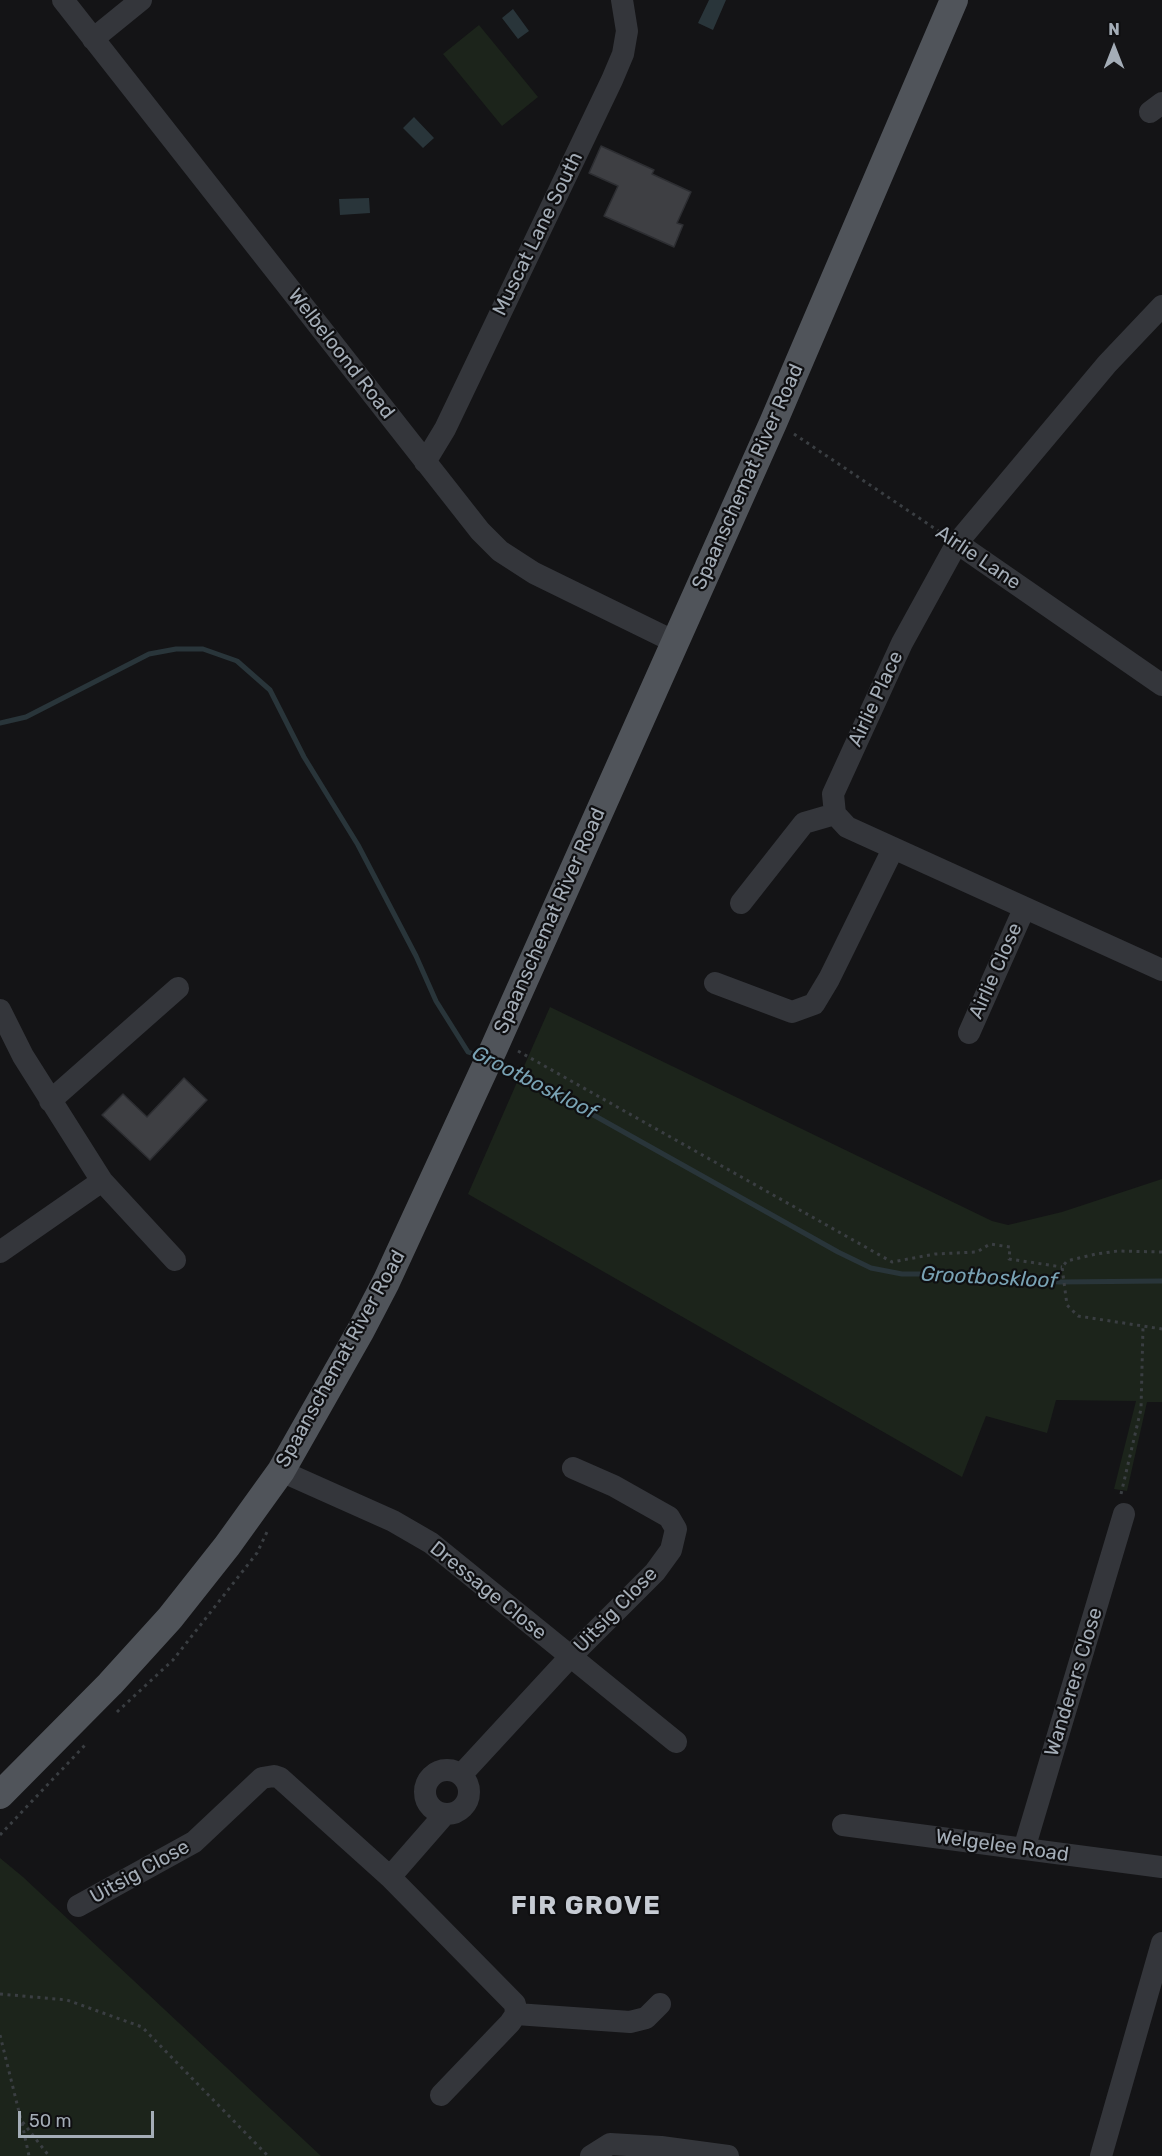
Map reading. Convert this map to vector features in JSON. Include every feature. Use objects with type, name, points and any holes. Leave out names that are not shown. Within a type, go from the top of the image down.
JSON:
[{"type":"main road","name":"Spaanschemat River Road","points":[[0,1794],[111,1684],[170,1618],[227,1546],[281,1471],[339,1371],[386,1282],[496,1054],[794,375],[954,0]]},
{"type":"street","name":"Welbeloond Road","points":[[63,0],[463,511],[500,551],[534,573],[675,642]]},
{"type":"street","points":[[93,39],[141,0]]},
{"type":"street","name":"Muscat Lane South","points":[[425,462],[445,429],[612,80],[623,54],[627,31],[622,0]]},
{"type":"street","name":"Airlie Place","points":[[835,814],[833,794],[857,739],[902,643],[957,543],[1107,364],[1162,306]]},
{"type":"street","name":"Airlie Lane","points":[[957,543],[1162,685]]},
{"type":"street","points":[[741,903],[804,823],[835,814],[847,827],[893,849],[1162,970]]},
{"type":"street","points":[[715,983],[792,1012],[814,1004],[829,979],[893,849]]},
{"type":"street","name":"Airlie Close","points":[[969,1033],[1024,909]]},
{"type":"street","points":[[50,1101],[178,988]]},
{"type":"street","points":[[0,1010],[50,1101],[102,1181],[175,1260]]},
{"type":"street","points":[[0,1252],[102,1181]]},
{"type":"street","name":"Uitsig Close","points":[[461,1774],[570,1657],[655,1572],[671,1550],[676,1529],[673,1521],[664,1513],[614,1486],[573,1468]]},
{"type":"street","name":"Dressage Close","points":[[281,1471],[411,1530],[452,1559],[676,1742]]},
{"type":"street","name":"Wanderers Close","points":[[1024,1849],[1124,1514]]},
{"type":"street","points":[[446,1770],[461,1774],[469,1786],[468,1800],[459,1811],[445,1814],[437,1812],[426,1800],[427,1784],[431,1777],[446,1770]]},
{"type":"street","name":"Uitsig Close","points":[[78,1906],[178,1853],[216,1823],[261,1778],[268,1776],[280,1778],[390,1877],[512,1999],[516,2014]]},
{"type":"street","points":[[390,1877],[445,1814]]},
{"type":"street","name":"Welgelee Road","points":[[843,1825],[1162,1868]]},
{"type":"street","points":[[1101,2156],[1162,1943]]},
{"type":"street","points":[[441,2095],[516,2014],[630,2022],[646,2018],[660,2004]]},
{"type":"street","points":[[591,2156],[610,2144],[661,2147],[728,2156]]},
{"type":"path","name":"Airlie Lane","points":[[792,432],[957,543]]},
{"type":"path","points":[[496,1054],[892,1262],[935,1254],[977,1252],[990,1244],[1010,1247],[1009,1259],[1062,1267]]},
{"type":"path","points":[[1162,1252],[1118,1251],[1096,1254],[1067,1261],[1062,1267],[1063,1291],[1067,1305],[1078,1316],[1143,1328],[1162,1329]]},
{"type":"path","points":[[1124,1514],[1121,1496],[1141,1409],[1143,1328]]},
{"type":"path","points":[[0,1994],[67,2000],[142,2026],[268,2156]]},
{"type":"path","points":[[0,2035],[29,2156]]},
{"type":"path","points":[[21,2120],[49,2156]]},
{"type":"shaded area","points":[[709,0],[726,0],[713,30],[698,23]]},
{"type":"shaded area","points":[[513,9],[529,31],[518,39],[502,18]]},
{"type":"shaded area","points":[[479,25],[538,97],[502,126],[443,54]]},
{"type":"shaded area","points":[[414,117],[434,138],[423,148],[403,128]]},
{"type":"shaded area","points":[[369,198],[370,213],[340,215],[339,199]]},
{"type":"shaded area","points":[[550,1007],[992,1221],[1008,1225],[1062,1212],[1162,1179],[1162,1402],[1147,1402],[1127,1491],[1114,1489],[1136,1401],[1056,1400],[1047,1433],[986,1416],[962,1477],[468,1194]]},
{"type":"shaded area","points":[[0,1858],[23,1877],[321,2156],[0,2156]]},
{"type":"building","points":[[601,146],[654,170],[652,174],[691,192],[677,223],[683,225],[674,247],[604,216],[618,186],[589,173]]},
{"type":"building","points":[[184,1078],[207,1100],[150,1160],[102,1115],[123,1094],[147,1117]]},
{"type":"waterway","name":"Grootboskloof","points":[[0,723],[26,717],[149,654],[176,649],[203,649],[237,661],[270,690],[304,757],[358,845],[416,956],[436,1001],[468,1052],[480,1056]]},
{"type":"waterway","name":"Grootboskloof","points":[[497,1061],[838,1252],[871,1268],[902,1274],[975,1274],[1059,1282],[1162,1281]]},
{"type":"district","name":"FIR GROVE","points":[[586,1906]]}]
